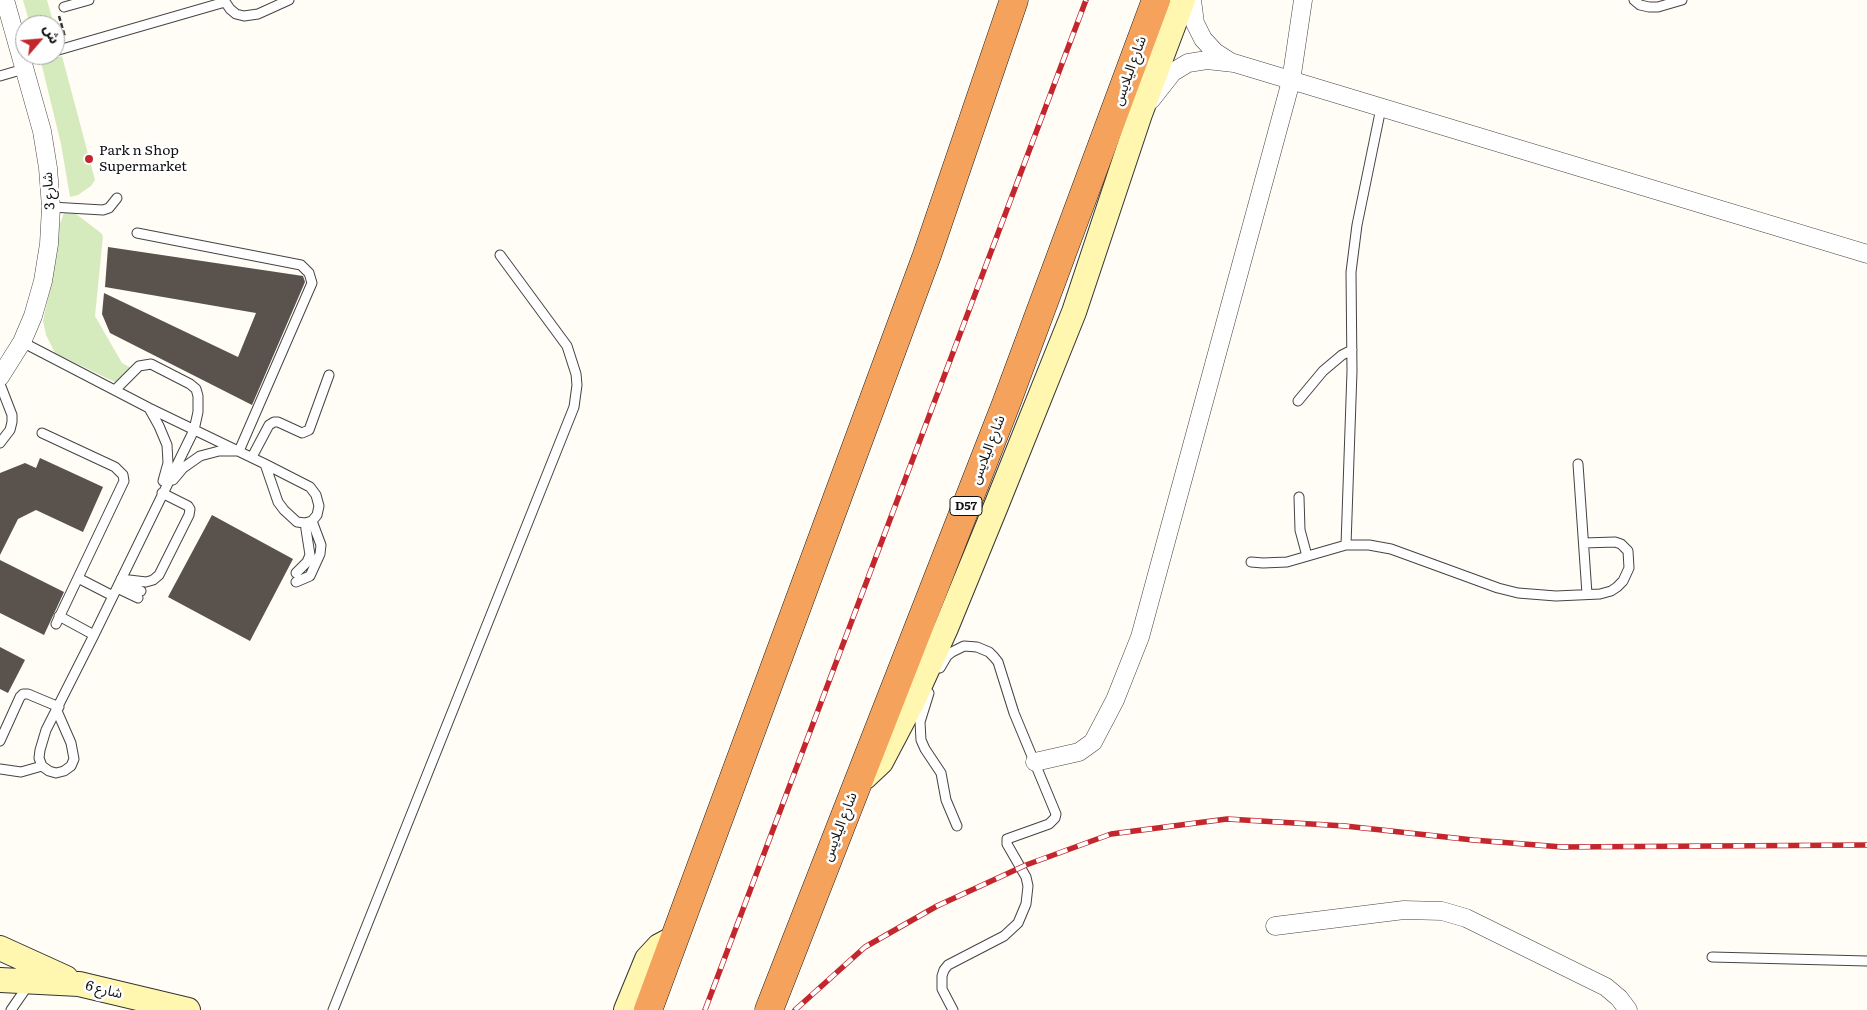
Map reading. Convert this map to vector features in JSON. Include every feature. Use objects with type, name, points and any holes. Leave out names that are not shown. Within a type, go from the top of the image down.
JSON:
[{"type":"highway","points":[[648,1010],[924,264],[1014,0]]},
{"type":"highway","name":"شارع اليلايس","points":[[769,1010],[1006,404],[1156,0]]},
{"type":"street","name":"شارع 3","points":[[5,0],[15,36]]},
{"type":"street","points":[[858,781],[866,777],[881,762],[911,706],[946,628],[1074,312],[1140,114],[1183,0]]},
{"type":"street","points":[[1192,0],[1195,23],[1203,40],[1215,52],[1234,63]]},
{"type":"street","points":[[1035,762],[1079,752],[1093,742],[1115,700],[1131,660],[1150,604],[1291,81],[1303,0]]},
{"type":"street","points":[[1140,114],[1168,78],[1180,67],[1197,60],[1234,63],[1867,254]]},
{"type":"street","name":"شارع 3","points":[[0,377],[22,342],[33,316],[43,281],[49,244],[51,207],[48,168],[42,131],[23,65]]},
{"type":"street","points":[[1275,926],[1404,910],[1442,911],[1466,918],[1606,987],[1619,998],[1628,1010]]},
{"type":"street","points":[[626,1010],[646,959],[659,946],[676,937]]},
{"type":"street","name":"شارع 6","points":[[0,948],[79,984]]},
{"type":"street","name":"شارع 6","points":[[0,980],[79,984],[188,1010]]},
{"type":"lane","points":[[60,8],[89,0]]},
{"type":"lane","points":[[65,48],[225,1],[236,14],[244,16],[258,14],[289,0]]},
{"type":"lane","points":[[1634,0],[1640,5],[1658,7],[1682,0]]},
{"type":"lane","points":[[0,76],[23,65]]},
{"type":"lane","points":[[1346,545],[1352,350],[1350,296],[1353,248],[1381,108]]},
{"type":"lane","points":[[51,207],[103,210],[109,208],[117,198]]},
{"type":"lane","points":[[136,233],[301,265],[309,273],[312,283],[239,451]]},
{"type":"lane","points":[[333,1010],[574,407],[576,374],[567,346],[500,255]]},
{"type":"lane","points":[[22,342],[116,389],[149,408],[252,457],[310,487],[316,496],[319,506],[317,515],[308,522],[297,522],[291,517],[278,502],[265,464]]},
{"type":"lane","points":[[1298,401],[1323,371],[1352,350]]},
{"type":"lane","points":[[0,740],[20,697],[23,694],[28,694],[58,709],[72,743],[74,759],[71,766],[64,772],[56,773],[48,771],[42,766],[39,758],[42,740],[58,709],[194,430],[198,412],[198,396],[196,389],[184,380],[151,364],[145,364],[133,370],[116,389]]},
{"type":"lane","points":[[252,457],[269,425],[274,422],[302,433],[309,430],[329,375]]},
{"type":"lane","points":[[0,384],[12,414],[12,422],[10,430],[0,443]]},
{"type":"lane","points":[[149,408],[163,435],[168,455],[167,472],[162,486],[162,494]]},
{"type":"lane","points":[[42,433],[115,468],[123,476],[122,487],[57,620],[94,635]]},
{"type":"lane","points":[[162,494],[183,468],[200,456],[219,451],[239,451]]},
{"type":"lane","points":[[1578,464],[1587,594]]},
{"type":"lane","points":[[118,586],[146,582],[159,575],[189,516],[190,509],[188,506],[162,494]]},
{"type":"lane","points":[[1299,497],[1300,530],[1307,556]]},
{"type":"lane","points":[[296,578],[310,554],[308,522]]},
{"type":"lane","points":[[1251,562],[1275,563],[1346,545],[1369,544],[1392,549],[1498,588],[1518,593],[1539,596],[1605,593],[1618,587],[1627,575],[1630,561],[1628,551],[1621,544],[1615,542],[1584,543]]},
{"type":"lane","points":[[78,578],[118,586],[139,594]]},
{"type":"lane","points":[[953,1010],[942,989],[941,982],[944,970],[948,965],[1004,936],[1018,922],[1026,904],[1028,886],[1026,877],[1007,844],[1008,839],[1049,824],[1055,818],[1055,810],[1008,699],[998,662],[989,652],[970,646],[957,648],[947,656],[925,703],[920,722],[920,730],[925,748],[941,773],[946,800],[957,826]]},
{"type":"lane","points":[[0,769],[21,772],[42,766]]},
{"type":"lane","points":[[1712,957],[1867,961]]},
{"type":"lane","points":[[11,1010],[31,981]]},
{"type":"path","points":[[60,8],[68,47]]},
{"type":"green space","points":[[23,0],[47,0],[51,15],[27,15]]},
{"type":"green space","points":[[42,65],[64,65],[95,180],[91,186],[78,195],[70,197],[61,144]]},
{"type":"green space","points":[[64,213],[76,214],[103,236],[95,316],[122,363],[133,369],[119,384],[55,353],[46,335],[43,321],[51,285],[58,229]]},
{"type":"building","points":[[108,247],[303,276],[305,282],[252,405],[110,333],[102,314],[104,293],[238,357],[256,313],[105,287]]},
{"type":"building","points":[[40,458],[103,487],[83,532],[36,510],[18,519],[0,555],[0,473],[25,463],[36,468]]},
{"type":"building","points":[[212,515],[293,559],[250,641],[168,597]]},
{"type":"building","points":[[0,560],[64,592],[44,635],[0,613]]},
{"type":"building","points":[[0,647],[25,660],[8,693],[0,689]]},
{"type":"railway","points":[[705,1010],[1086,0]]},
{"type":"railway","points":[[795,1010],[865,947],[937,906],[1026,865],[1111,834],[1227,819],[1345,826],[1473,840],[1562,847],[1867,845]]},
{"type":"place","name":"Park n Shop Supermarket","points":[[89,159]]}]
